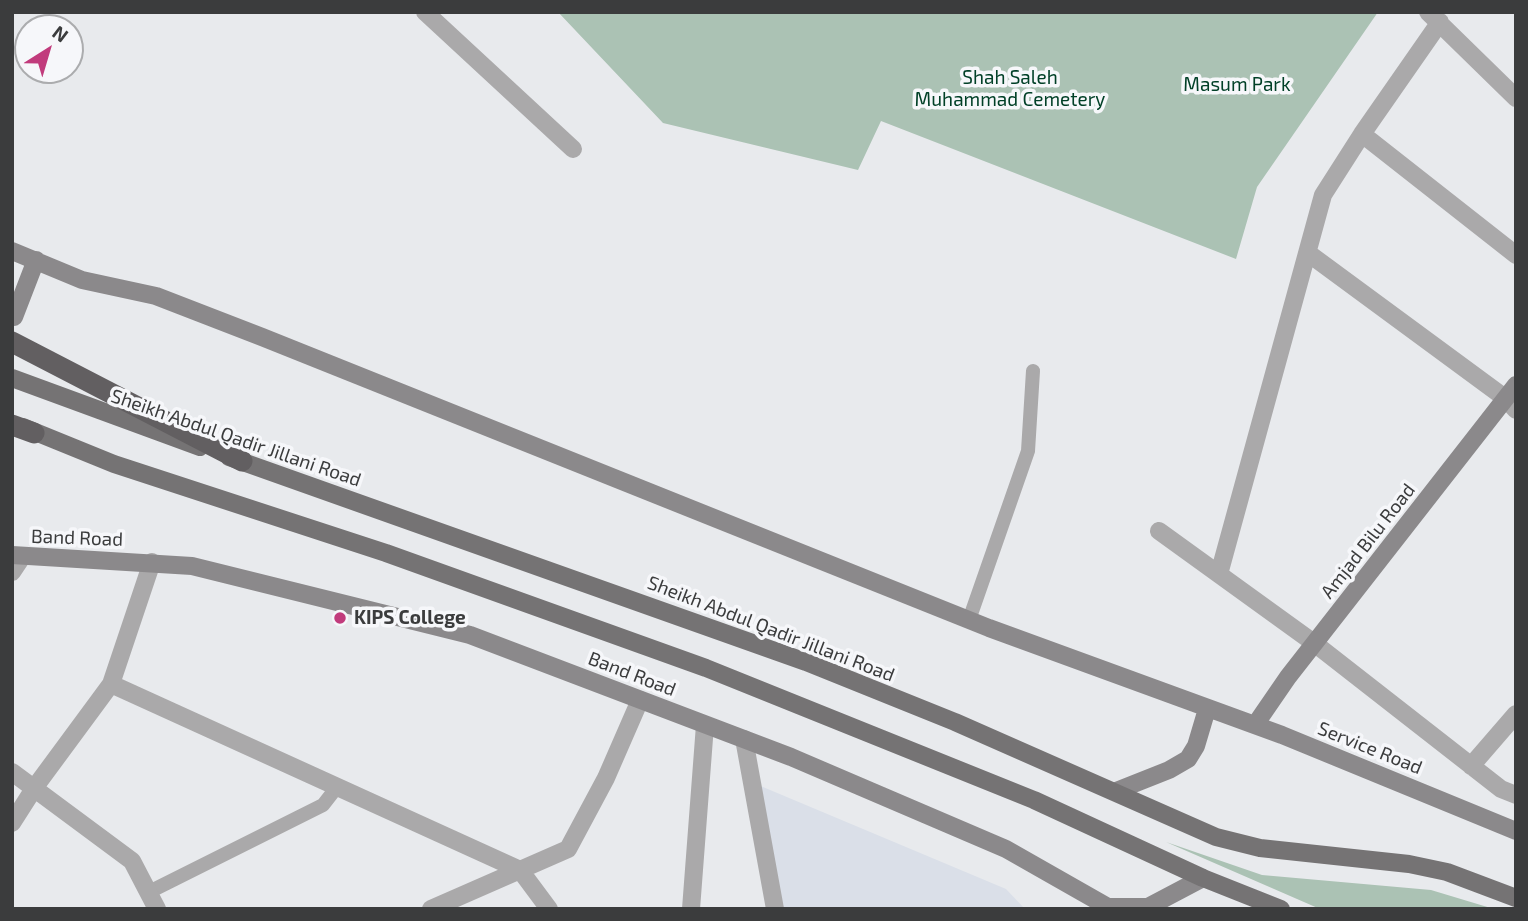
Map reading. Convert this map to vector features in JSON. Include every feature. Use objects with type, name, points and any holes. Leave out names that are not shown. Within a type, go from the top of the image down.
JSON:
[{"type":"highway","points":[[12,342],[242,461]]},
{"type":"highway","points":[[12,423],[34,433]]},
{"type":"main road","points":[[12,251],[82,280],[156,296],[970,620],[1207,709],[1196,746],[1188,759],[1169,770],[1116,791]]},
{"type":"main road","points":[[14,317],[36,260]]},
{"type":"main road","name":"Sheikh Abdul Qadir Jillani Road","points":[[12,378],[118,420],[242,461],[806,662],[1227,839],[1261,848],[1409,864],[1447,872],[1516,898]]},
{"type":"main road","name":"Amjad Bilu Road","points":[[1255,725],[1314,643],[1512,398]]},
{"type":"main road","points":[[34,433],[114,464],[386,553],[706,668],[1034,800],[1203,878],[1281,909]]},
{"type":"main road","name":"Band Road","points":[[15,562],[152,562],[192,566],[470,635],[744,739],[1006,849],[1108,907],[1148,908],[1203,878]]},
{"type":"main road","name":"Service Road","points":[[1207,709],[1255,725],[1516,831]]},
{"type":"street","points":[[425,12],[573,149]]},
{"type":"street","points":[[1219,574],[1323,195],[1434,17],[1516,99]]},
{"type":"street","points":[[1362,134],[1516,255]]},
{"type":"street","points":[[1308,253],[1512,398]]},
{"type":"street","points":[[1159,531],[1314,643],[1501,789],[1516,795]]},
{"type":"street","points":[[12,823],[35,787],[111,684],[152,562]]},
{"type":"street","points":[[111,684],[520,870],[548,909]]},
{"type":"street","points":[[431,909],[568,849],[606,778],[640,700]]},
{"type":"street","points":[[1471,766],[1516,714]]},
{"type":"street","points":[[691,909],[705,725]]},
{"type":"street","points":[[744,739],[775,909]]},
{"type":"street","points":[[12,772],[132,861],[157,909]]},
{"type":"lane","points":[[970,620],[1028,451],[1032,371]]},
{"type":"lane","points":[[149,892],[323,805],[337,787]]},
{"type":"shaded area","points":[[751,782],[1006,889],[1025,909],[775,909]]},
{"type":"green space","name":"Shah Saleh Muhammad Cemetery","points":[[558,12],[1378,12],[1257,187],[1236,259],[881,121],[858,170],[663,123]]},
{"type":"green space","points":[[1166,842],[1262,875],[1431,890],[1494,909],[1320,909]]},
{"type":"place","name":"KIPS College","points":[[340,618]]},
{"type":"park label","name":"Masum Park","points":[[1237,85]]}]
